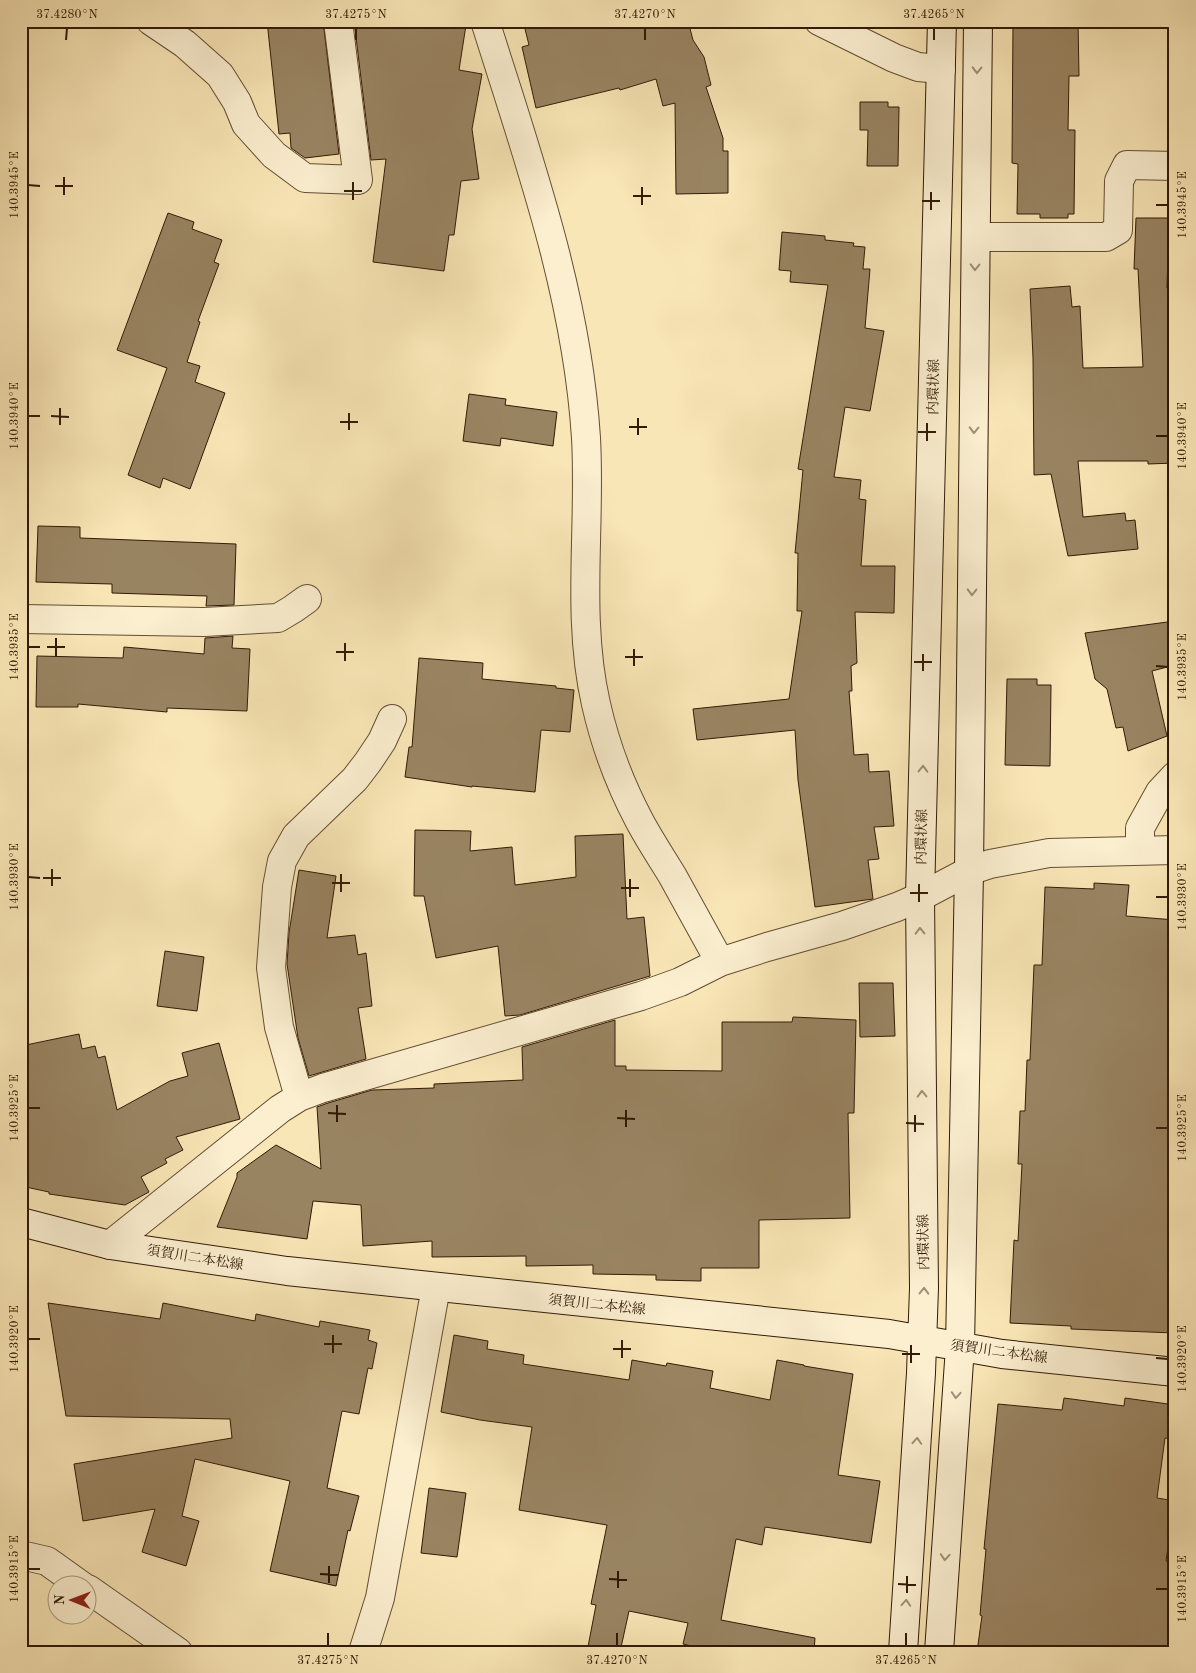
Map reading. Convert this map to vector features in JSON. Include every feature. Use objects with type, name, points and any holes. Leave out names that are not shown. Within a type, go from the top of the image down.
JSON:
[{"type":"street","points":[[151,21],[186,44],[220,75],[237,102],[246,124],[274,155],[305,178],[358,180],[338,21]]},
{"type":"street","points":[[485,21],[549,226],[572,336],[586,439],[586,637],[596,703],[622,785],[640,821],[720,962]]},
{"type":"street","points":[[819,21],[894,58],[918,67],[941,68]]},
{"type":"street","name":"内環状線","points":[[903,1652],[923,1340],[920,897],[942,21]]},
{"type":"street","points":[[939,1652],[960,1347],[969,871],[978,21]]},
{"type":"street","points":[[976,237],[1106,238],[1118,230],[1120,181],[1127,165],[1175,166]]},
{"type":"street","points":[[21,619],[204,622],[278,618],[306,598]]},
{"type":"street","points":[[299,1098],[279,1027],[271,968],[277,887],[282,860],[296,836],[355,779],[382,741],[392,720]]},
{"type":"street","points":[[1140,850],[1140,828],[1160,792],[1175,776]]},
{"type":"street","points":[[110,1244],[280,1109],[299,1098],[323,1088],[641,996],[680,982],[720,962],[767,946],[842,926],[897,907],[969,871],[998,862],[1049,853],[1175,850]]},
{"type":"street","name":"須賀川二本松線","points":[[21,1222],[110,1244],[287,1271],[889,1334],[1002,1354],[1175,1372]]},
{"type":"street","points":[[363,1652],[380,1598],[436,1287]]},
{"type":"street","points":[[21,1554],[47,1561],[68,1576]]},
{"type":"street","points":[[98,1596],[178,1652]]},
{"type":"building","points":[[267,21],[323,21],[339,154],[305,158],[291,148],[290,133],[279,134]]},
{"type":"building","points":[[354,21],[442,21],[466,25],[459,70],[482,74],[472,129],[479,179],[461,181],[454,235],[449,235],[444,271],[373,262],[386,159],[371,160]]},
{"type":"building","points":[[523,21],[688,21],[693,40],[704,57],[711,85],[706,87],[723,138],[723,151],[728,151],[728,193],[676,194],[675,103],[663,106],[656,79],[620,90],[619,88],[536,108],[522,47],[529,45]]},
{"type":"building","points":[[1013,21],[1078,21],[1079,76],[1069,76],[1068,130],[1075,130],[1074,214],[1068,214],[1068,218],[1040,218],[1040,214],[1017,214],[1018,164],[1012,163]]},
{"type":"building","points":[[860,102],[888,102],[888,107],[899,107],[898,166],[867,166],[868,130],[860,130]]},
{"type":"building","points":[[168,213],[194,222],[192,229],[222,240],[214,262],[219,264],[198,321],[200,322],[187,362],[200,366],[195,382],[225,393],[190,489],[163,478],[160,488],[128,475],[167,368],[117,350]]},
{"type":"building","points":[[1136,218],[1169,218],[1167,288],[1175,288],[1175,463],[1148,464],[1148,461],[1078,461],[1083,517],[1125,513],[1126,521],[1135,520],[1138,549],[1068,556],[1051,474],[1034,475],[1033,358],[1030,289],[1070,286],[1072,307],[1080,306],[1083,368],[1143,367],[1138,269],[1134,269]]},
{"type":"building","points":[[782,232],[825,236],[825,240],[854,243],[853,246],[865,247],[863,269],[870,269],[865,328],[884,331],[870,411],[845,407],[834,477],[861,480],[859,499],[866,500],[861,566],[895,566],[894,613],[855,612],[857,663],[851,666],[852,691],[849,691],[854,755],[868,754],[869,772],[889,771],[894,826],[874,827],[879,859],[868,860],[873,899],[815,907],[798,780],[795,730],[697,740],[693,709],[789,699],[802,611],[797,611],[798,553],[795,553],[803,470],[798,469],[828,285],[790,282],[791,271],[779,270]]},
{"type":"building","points":[[469,394],[506,399],[505,405],[557,412],[553,446],[501,438],[500,446],[463,441]]},
{"type":"building","points":[[38,526],[80,527],[80,538],[236,544],[234,605],[206,606],[207,596],[112,593],[112,584],[36,582]]},
{"type":"building","points":[[1175,621],[1175,665],[1152,671],[1167,736],[1128,751],[1123,727],[1116,728],[1107,689],[1095,679],[1085,633]]},
{"type":"building","points":[[233,636],[232,648],[250,649],[247,711],[167,708],[167,712],[78,704],[78,707],[36,707],[37,656],[123,658],[124,647],[204,654],[205,638]]},
{"type":"building","points":[[419,658],[483,663],[482,679],[556,686],[556,688],[574,690],[570,732],[541,730],[535,792],[472,787],[405,777],[409,747],[412,747]]},
{"type":"building","points":[[1007,679],[1037,679],[1037,685],[1051,685],[1050,766],[1005,765]]},
{"type":"building","points":[[415,830],[471,831],[470,851],[512,847],[515,885],[576,877],[575,836],[623,834],[627,919],[644,917],[650,976],[520,1015],[505,1016],[498,946],[436,958],[424,896],[414,896]]},
{"type":"building","points":[[299,870],[336,876],[327,938],[355,935],[358,955],[366,953],[372,1006],[358,1008],[366,1059],[309,1076],[298,1038],[287,964],[289,933]]},
{"type":"building","points":[[1094,883],[1129,885],[1126,916],[1175,920],[1175,1333],[1071,1329],[1071,1326],[1010,1323],[1014,1240],[1018,1241],[1022,1164],[1018,1164],[1020,1111],[1025,1111],[1027,1060],[1030,1060],[1034,965],[1042,965],[1045,887],[1094,889]]},
{"type":"building","points":[[165,951],[204,957],[197,1011],[157,1006]]},
{"type":"building","points":[[859,983],[893,983],[895,1036],[860,1037]]},
{"type":"building","points":[[793,1017],[856,1020],[854,1113],[848,1113],[850,1218],[759,1220],[759,1268],[701,1268],[701,1281],[656,1280],[656,1275],[593,1274],[593,1265],[526,1266],[526,1256],[432,1257],[432,1241],[363,1246],[361,1205],[313,1201],[307,1239],[217,1227],[237,1173],[276,1145],[321,1169],[317,1107],[372,1090],[434,1088],[434,1084],[523,1080],[522,1047],[615,1020],[615,1066],[626,1066],[626,1070],[722,1071],[722,1022],[792,1022]]},
{"type":"building","points":[[79,1034],[82,1049],[95,1046],[98,1058],[105,1056],[117,1110],[170,1081],[188,1076],[182,1053],[219,1043],[240,1119],[176,1137],[183,1150],[165,1159],[167,1163],[141,1177],[149,1192],[125,1205],[49,1194],[49,1192],[21,1186],[21,1046]]},
{"type":"building","points":[[48,1303],[160,1319],[163,1303],[255,1321],[256,1314],[319,1327],[320,1321],[370,1330],[368,1340],[377,1343],[372,1369],[368,1368],[359,1414],[342,1411],[327,1488],[359,1496],[350,1531],[348,1530],[336,1586],[270,1571],[290,1481],[195,1459],[182,1516],[199,1521],[186,1566],[142,1552],[155,1509],[83,1521],[74,1464],[232,1438],[230,1419],[66,1416]]},
{"type":"building","points":[[454,1335],[488,1341],[487,1349],[524,1355],[523,1364],[629,1380],[632,1360],[666,1366],[667,1363],[713,1371],[710,1388],[770,1400],[777,1360],[853,1374],[838,1475],[880,1481],[871,1543],[765,1527],[762,1545],[736,1539],[721,1620],[815,1638],[814,1652],[717,1652],[683,1644],[688,1623],[629,1611],[620,1652],[587,1652],[596,1605],[591,1604],[607,1525],[519,1510],[532,1427],[480,1420],[441,1412]]},
{"type":"building","points":[[1064,1398],[1124,1406],[1125,1398],[1175,1405],[1175,1439],[1165,1438],[1157,1498],[1175,1501],[1166,1561],[1175,1563],[1175,1652],[977,1652],[982,1616],[980,1615],[986,1549],[984,1549],[998,1404],[1062,1410]]},
{"type":"building","points":[[429,1488],[466,1493],[457,1557],[421,1553]]}]
